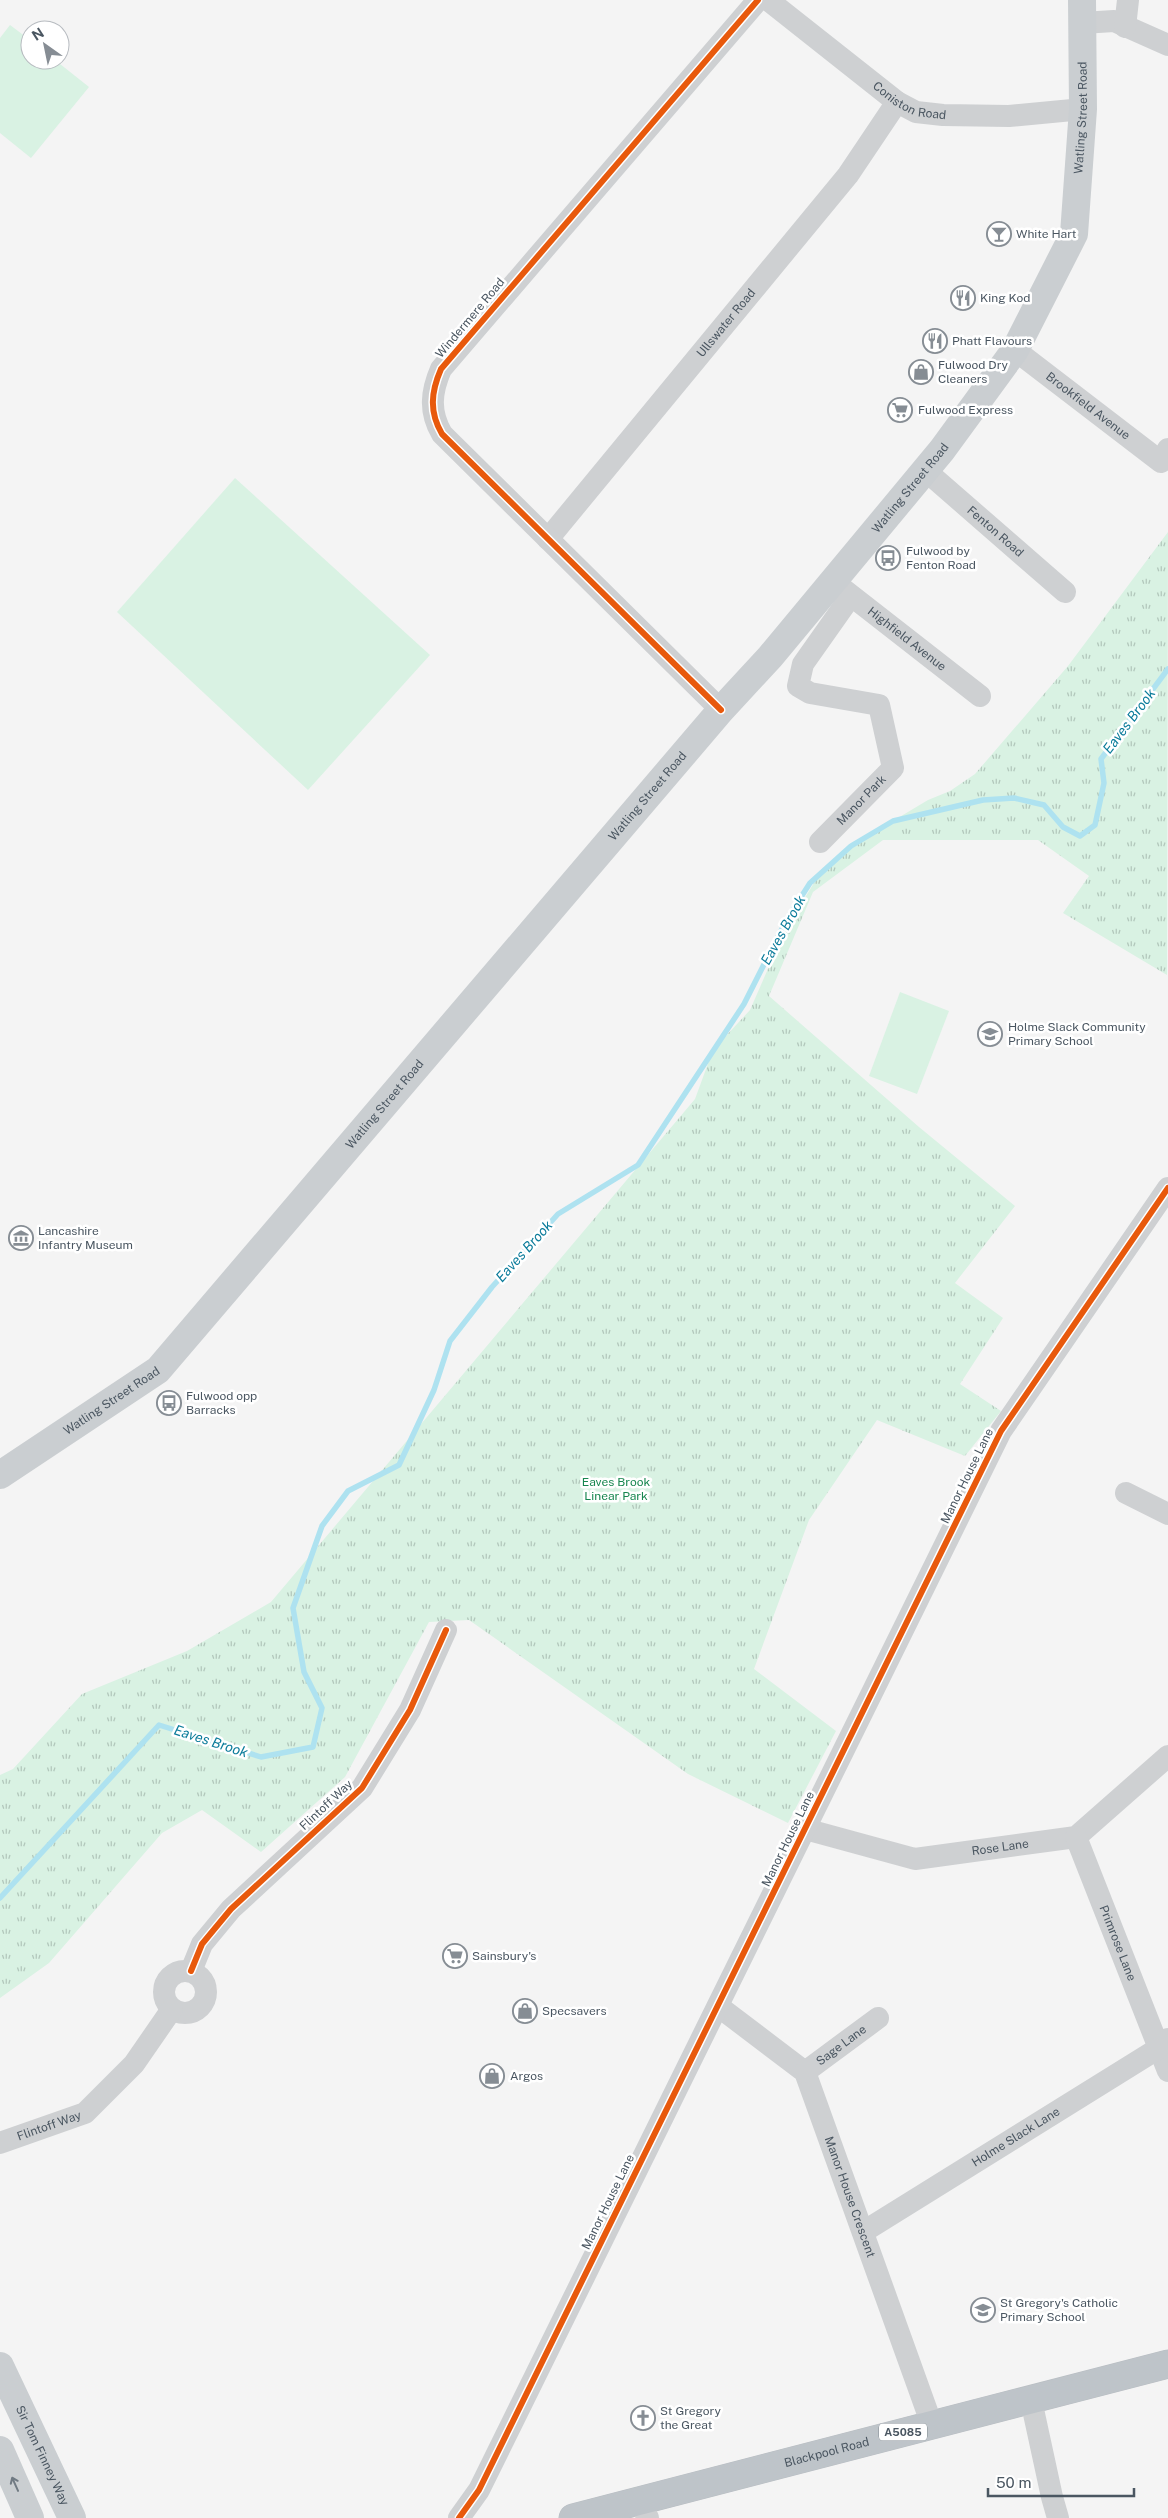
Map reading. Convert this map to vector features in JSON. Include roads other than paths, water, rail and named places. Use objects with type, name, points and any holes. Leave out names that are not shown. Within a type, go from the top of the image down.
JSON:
[{"type":"highway","name":"Blackpool Road","points":[[573,2518],[643,2510],[932,2425],[1168,2364]]},
{"type":"main road","name":"Watling Street Road","points":[[0,1475],[158,1370],[721,710],[842,588],[1015,350],[1074,234],[1083,109],[1082,12]]},
{"type":"main road","name":"Sir Tom Finney Way","points":[[0,2366],[72,2518]]},
{"type":"main road","points":[[0,2450],[30,2518]]},
{"type":"street","name":"Windermere Road","points":[[721,710],[442,434],[433,411],[434,385],[441,369],[758,0]]},
{"type":"street","name":"Coniston Road","points":[[768,0],[897,102],[916,112],[944,115],[1009,116],[1083,109]]},
{"type":"street","points":[[1125,27],[1128,0]]},
{"type":"street","points":[[1082,12],[1114,21],[1168,45]]},
{"type":"street","name":"Ullswater Road","points":[[548,539],[848,175],[897,102]]},
{"type":"street","name":"Brookfield Avenue","points":[[1015,350],[1165,456]]},
{"type":"street","name":"Fenton Road","points":[[926,470],[1065,592]]},
{"type":"street","name":"Highfield Avenue","points":[[842,588],[980,696]]},
{"type":"street","name":"Manor Park","points":[[820,842],[892,768],[879,705],[810,693],[798,686],[803,664],[842,588]]},
{"type":"street","name":"Manor House Lane","points":[[459,2518],[479,2490],[1001,1432],[1168,1188]]},
{"type":"street","points":[[1126,1493],[1168,1514]]},
{"type":"street","name":"Flintoff Way","points":[[191,1971],[202,1944],[231,1909],[362,1788],[410,1710],[446,1630]]},
{"type":"street","points":[[1076,1837],[1168,1756]]},
{"type":"street","name":"Rose Lane","points":[[805,1829],[916,1859],[1076,1837]]},
{"type":"street","name":"Primrose Lane","points":[[1076,1837],[1164,2043],[1168,2071]]},
{"type":"street","points":[[191,1971],[200,1977],[205,1984],[207,1992],[204,2003],[199,2009],[187,2014],[172,2010],[166,2001],[165,1986],[174,1974],[191,1971]]},
{"type":"street","points":[[718,2006],[805,2072]]},
{"type":"street","name":"Flintoff Way","points":[[0,2143],[85,2113],[134,2064],[172,2010]]},
{"type":"street","name":"Sage Lane","points":[[805,2072],[878,2018]]},
{"type":"street","name":"Holme Slack Lane","points":[[863,2232],[1164,2043]]},
{"type":"street","name":"Manor House Crescent","points":[[805,2072],[932,2425]]},
{"type":"street","points":[[1031,2400],[1058,2518]]},
{"type":"waterway","name":"Eaves Brook","points":[[0,1898],[159,1725],[261,1757],[313,1747],[322,1708],[304,1672],[293,1608],[322,1526],[348,1491],[399,1465],[434,1390],[450,1341],[492,1287],[558,1214],[638,1165],[744,1004],[787,919],[810,883],[851,846],[893,821],[983,800],[1014,798],[1044,805],[1063,827],[1080,836],[1095,825],[1104,783],[1101,759],[1168,669]]},
{"type":"place","name":"White Hart","points":[[999,234]]},
{"type":"place","name":"King Kod","points":[[963,298]]},
{"type":"place","name":"Phatt Flavours","points":[[935,341]]},
{"type":"place","name":"Fulwood Dry Cleaners","points":[[921,372]]},
{"type":"place","name":"Fulwood Express","points":[[900,410]]},
{"type":"place","name":"Fulwood by Fenton Road","points":[[888,558]]},
{"type":"place","name":"Holme Slack Community Primary School","points":[[990,1034]]},
{"type":"place","name":"Lancashire Infantry Museum","points":[[21,1238]]},
{"type":"place","name":"Fulwood opp Barracks","points":[[169,1403]]},
{"type":"place","name":"Sainsbury's","points":[[455,1956]]},
{"type":"place","name":"Specsavers","points":[[525,2011]]},
{"type":"place","name":"Argos","points":[[492,2076]]},
{"type":"place","name":"St Gregory's Catholic Primary School","points":[[983,2310]]},
{"type":"place","name":"St Gregory the Great","points":[[643,2418]]},
{"type":"park label","name":"Eaves Brook Linear Park","points":[[616,1489]]}]
